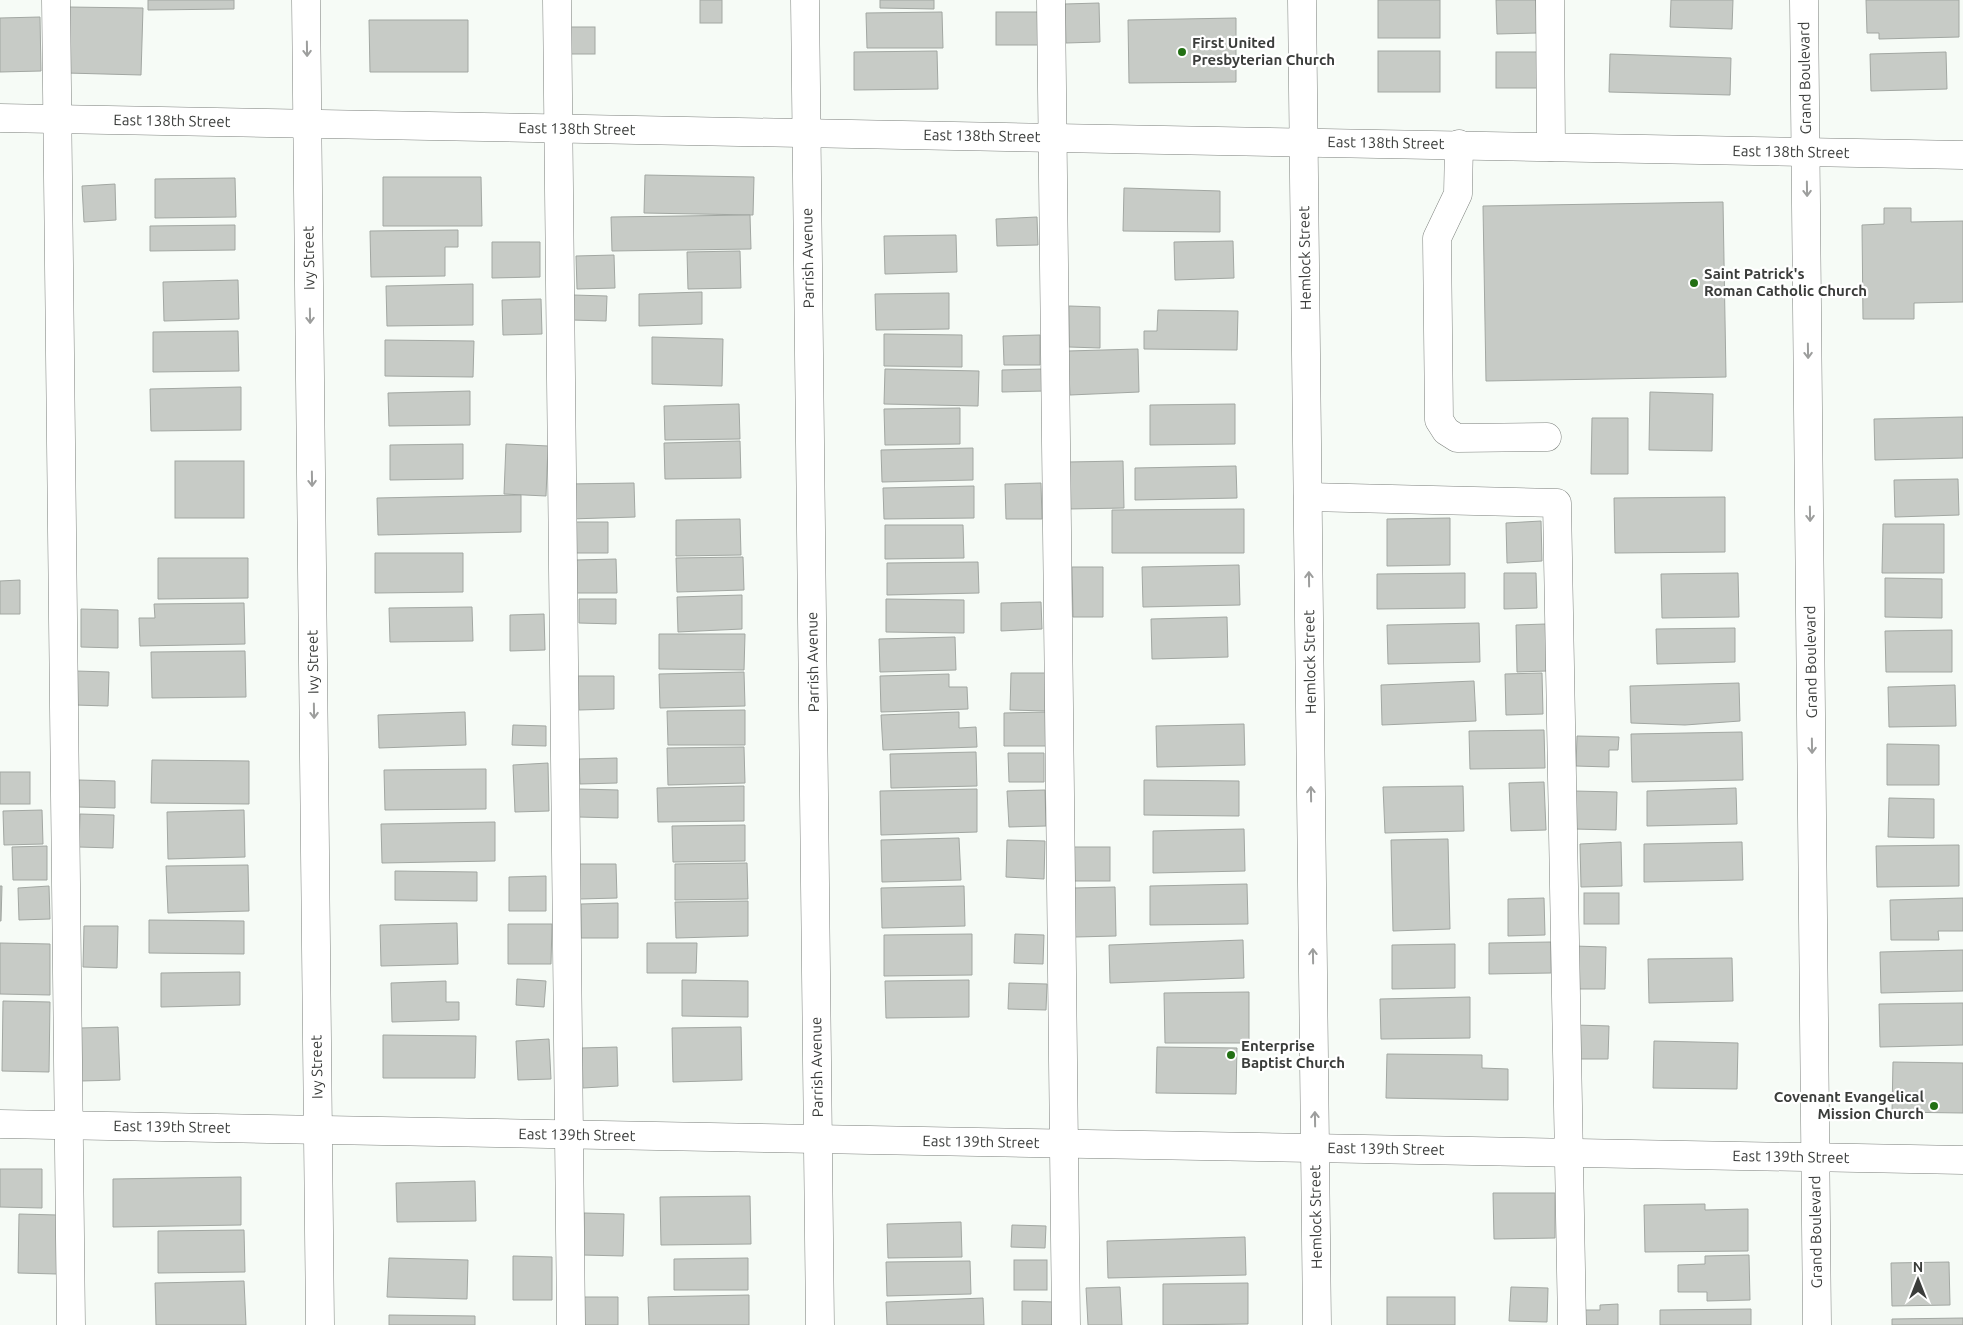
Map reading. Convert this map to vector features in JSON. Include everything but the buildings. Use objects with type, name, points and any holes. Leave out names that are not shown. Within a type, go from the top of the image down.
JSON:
[{"type":"street","points":[[56,0],[71,1325]]},
{"type":"street","name":"Ivy Street","points":[[306,0],[320,1325]]},
{"type":"street","points":[[557,0],[571,1325]]},
{"type":"street","name":"Parrish Avenue","points":[[805,0],[820,1325]]},
{"type":"street","points":[[1051,0],[1051,137],[1066,1325]]},
{"type":"street","name":"Hemlock Street","points":[[1302,0],[1317,1325]]},
{"type":"street","points":[[1550,0],[1551,147]]},
{"type":"street","name":"Grand Boulevard","points":[[1804,0],[1817,1325]]},
{"type":"street","name":"East 138th Street","points":[[0,118],[807,134],[1304,141],[1963,155]]},
{"type":"street","points":[[1459,144],[1458,194],[1437,238],[1439,420],[1446,431],[1457,438],[1547,437]]},
{"type":"street","points":[[1308,496],[1557,503],[1572,1325]]},
{"type":"street","name":"East 139th Street","points":[[0,1124],[1963,1160]]},
{"type":"place","name":"First United Presbyterian Church","points":[[1182,52]]},
{"type":"place","name":"Saint Patrick's Roman Catholic Church","points":[[1694,283]]},
{"type":"place","name":"Enterprise Baptist Church","points":[[1231,1055]]},
{"type":"place","name":"Covenant Evangelical Mission Church","points":[[1934,1106]]}]
